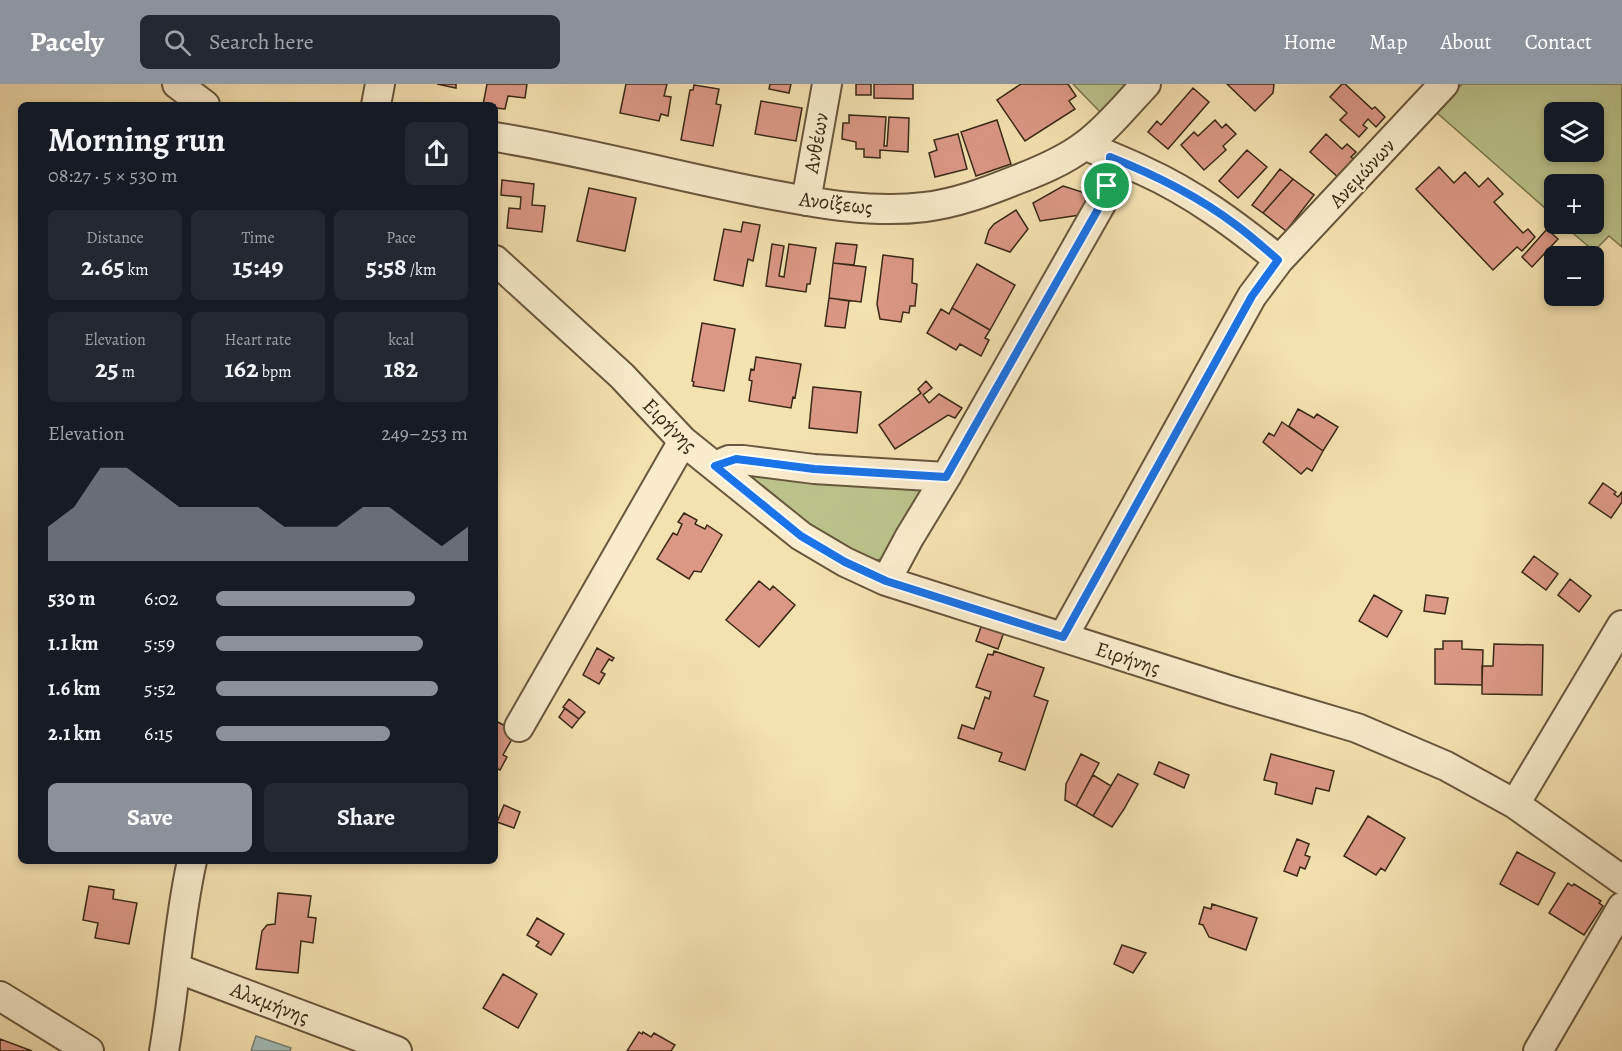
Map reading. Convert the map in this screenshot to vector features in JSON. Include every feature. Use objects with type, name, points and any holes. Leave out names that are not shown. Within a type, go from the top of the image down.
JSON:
[{"type":"street","points":[[177,84],[201,102]]},
{"type":"street","points":[[377,102],[380,84]]},
{"type":"street","name":"Ανθέων","points":[[806,201],[827,84]]},
{"type":"street","name":"Ανοίξεως","points":[[498,137],[562,147],[680,177],[806,201],[860,208],[925,207],[983,193],[1060,161],[1097,151],[1113,120],[1146,84]]},
{"type":"street","name":"Ανεμώνων","points":[[1063,637],[1252,296],[1278,260],[1444,84]]},
{"type":"street","points":[[1097,151],[1145,171],[1217,213],[1236,225],[1278,260]]},
{"type":"street","points":[[886,581],[1101,204],[1110,170],[1097,151]]},
{"type":"street","name":"Ειρήνης","points":[[498,263],[622,376],[683,441],[801,536],[845,562],[886,581],[1232,692],[1357,728],[1446,766],[1515,804],[1622,880]]},
{"type":"street","points":[[519,727],[683,441]]},
{"type":"street","points":[[715,466],[736,459],[822,470],[946,477]]},
{"type":"street","points":[[1515,804],[1622,625]]},
{"type":"street","points":[[164,1051],[182,915],[191,864]]},
{"type":"street","points":[[1538,1051],[1622,908]]},
{"type":"street","name":"Αλκμήνης","points":[[176,968],[397,1051]]},
{"type":"street","points":[[0,996],[89,1051]]},
{"type":"green space","points":[[1073,84],[1130,84],[1102,114]]},
{"type":"green space","points":[[1462,84],[1622,84],[1622,247],[1609,236],[1599,246],[1588,246],[1574,234],[1604,234],[1604,174],[1544,174],[1544,207],[1436,112]]},
{"type":"green space","points":[[745,472],[914,488],[920,490],[920,495],[882,559],[869,561],[832,544],[765,493]]},
{"type":"water","points":[[256,1036],[291,1048],[290,1051],[251,1051]]},
{"type":"building","points":[[437,84],[456,84],[456,88]]},
{"type":"building","points":[[487,84],[527,84],[525,98],[508,96],[505,109],[498,108],[498,102],[484,102]]},
{"type":"building","points":[[626,84],[667,84],[664,96],[671,97],[668,116],[661,114],[659,121],[620,113]]},
{"type":"building","points":[[770,84],[791,84],[789,93],[769,89]]},
{"type":"building","points":[[856,84],[871,84],[871,95],[856,95]]},
{"type":"building","points":[[874,84],[913,84],[913,99],[874,98]]},
{"type":"building","points":[[1021,84],[1068,84],[1076,96],[1069,101],[1075,109],[1025,141],[997,100]]},
{"type":"building","points":[[1227,84],[1274,84],[1273,93],[1255,111]]},
{"type":"building","points":[[1342,84],[1345,84],[1372,109],[1375,107],[1385,117],[1376,127],[1368,119],[1363,125],[1367,128],[1359,137],[1340,120],[1347,113],[1330,97]]},
{"type":"building","points":[[694,85],[719,89],[716,104],[721,105],[713,146],[681,140],[690,90],[693,90]]},
{"type":"building","points":[[1193,88],[1209,102],[1168,149],[1148,132],[1157,121],[1161,125]]},
{"type":"building","points":[[761,101],[802,108],[796,141],[755,134]]},
{"type":"building","points":[[849,115],[886,117],[884,146],[887,146],[889,117],[909,118],[908,152],[880,150],[880,158],[864,157],[864,149],[856,149],[856,142],[842,139],[843,123],[849,123]]},
{"type":"building","points":[[997,120],[1011,164],[976,176],[961,132]]},
{"type":"building","points":[[1215,120],[1222,128],[1226,124],[1236,134],[1223,146],[1226,150],[1204,170],[1181,145],[1194,132],[1198,136]]},
{"type":"building","points":[[958,134],[967,169],[935,177],[929,153],[937,150],[934,140]]},
{"type":"building","points":[[1326,134],[1342,149],[1347,144],[1356,152],[1351,157],[1356,161],[1340,179],[1310,152]]},
{"type":"building","points":[[1247,150],[1267,167],[1238,198],[1219,181]]},
{"type":"building","points":[[1439,167],[1454,183],[1465,172],[1479,187],[1488,178],[1503,194],[1494,202],[1523,233],[1528,229],[1535,237],[1522,251],[1517,247],[1493,270],[1416,189]]},
{"type":"building","points":[[1280,169],[1293,179],[1263,213],[1252,205]]},
{"type":"building","points":[[1293,179],[1314,195],[1286,231],[1263,213]]},
{"type":"building","points":[[502,180],[534,184],[532,205],[545,206],[542,232],[507,228],[509,208],[520,209],[521,197],[501,195]]},
{"type":"building","points":[[1063,186],[1082,192],[1088,204],[1080,215],[1040,221],[1033,203]]},
{"type":"building","points":[[589,188],[636,198],[625,251],[577,241]]},
{"type":"building","points":[[1016,210],[1028,229],[1010,252],[985,243],[989,230],[994,224]]},
{"type":"building","points":[[743,222],[760,225],[753,261],[748,259],[743,286],[714,280],[724,229],[741,232]]},
{"type":"building","points":[[1544,232],[1552,234],[1558,239],[1552,246],[1544,246],[1544,254],[1532,267],[1522,257]]},
{"type":"building","points":[[836,243],[857,245],[854,265],[833,263]]},
{"type":"building","points":[[772,244],[784,246],[779,276],[784,277],[789,244],[816,248],[810,284],[807,284],[806,292],[766,286]]},
{"type":"building","points":[[883,255],[913,259],[912,283],[917,284],[915,306],[910,306],[909,313],[903,312],[901,322],[880,319],[877,304]]},
{"type":"building","points":[[833,263],[866,267],[861,302],[829,298]]},
{"type":"building","points":[[977,264],[1015,285],[990,330],[952,308]]},
{"type":"building","points":[[829,298],[849,301],[845,328],[825,326]]},
{"type":"building","points":[[952,308],[990,330],[985,338],[989,340],[981,356],[960,344],[956,350],[927,333],[941,309],[949,314]]},
{"type":"building","points":[[702,323],[735,329],[724,391],[693,386]]},
{"type":"building","points":[[756,357],[801,364],[791,408],[749,401],[752,381],[749,380],[751,369],[754,370]]},
{"type":"building","points":[[926,381],[932,388],[923,395],[929,403],[939,394],[962,408],[955,418],[948,415],[895,449],[879,425],[921,393],[918,389]]},
{"type":"building","points":[[813,387],[861,392],[857,433],[809,428]]},
{"type":"building","points":[[1298,409],[1314,418],[1317,414],[1338,427],[1323,451],[1289,426]]},
{"type":"building","points":[[1282,422],[1323,451],[1312,471],[1307,468],[1301,474],[1263,442],[1269,433],[1274,436]]},
{"type":"building","points":[[1603,483],[1616,492],[1614,494],[1618,497],[1622,492],[1622,502],[1611,518],[1589,503]]},
{"type":"building","points":[[684,513],[697,520],[695,524],[705,529],[707,525],[722,535],[701,572],[694,571],[689,579],[657,559],[673,533],[677,535],[682,524],[678,522]]},
{"type":"building","points":[[1534,556],[1558,574],[1546,590],[1522,572]]},
{"type":"building","points":[[1570,579],[1591,596],[1579,612],[1558,595]]},
{"type":"building","points":[[759,581],[770,590],[773,586],[795,605],[759,647],[726,620]]},
{"type":"building","points":[[1374,595],[1402,611],[1387,637],[1359,621]]},
{"type":"building","points":[[1426,595],[1448,598],[1445,614],[1424,611]]},
{"type":"building","points":[[982,624],[1004,632],[998,649],[976,641]]},
{"type":"building","points":[[1443,641],[1462,641],[1462,649],[1483,650],[1482,685],[1435,684],[1435,649],[1443,649]]},
{"type":"building","points":[[1494,644],[1543,645],[1542,695],[1482,694],[1482,666],[1493,666]]},
{"type":"building","points":[[597,648],[614,658],[612,661],[609,659],[601,672],[605,674],[599,684],[583,675]]},
{"type":"building","points":[[994,651],[1044,668],[1034,696],[1048,701],[1025,770],[999,761],[1002,753],[958,738],[962,725],[974,729],[985,697],[989,699],[991,692],[976,687],[988,654],[993,655]]},
{"type":"building","points":[[569,699],[585,712],[579,719],[563,707]]},
{"type":"building","points":[[565,708],[579,719],[572,728],[559,717]]},
{"type":"building","points":[[498,722],[516,732],[503,755],[507,757],[500,770],[498,769]]},
{"type":"building","points":[[1081,754],[1099,763],[1076,806],[1065,800],[1066,784]]},
{"type":"building","points":[[1271,754],[1334,771],[1329,791],[1316,788],[1312,804],[1275,794],[1277,783],[1264,780]]},
{"type":"building","points":[[1159,762],[1189,775],[1184,788],[1154,774]]},
{"type":"building","points":[[1118,774],[1138,784],[1112,827],[1093,816]]},
{"type":"building","points":[[1093,775],[1111,786],[1093,816],[1076,806]]},
{"type":"building","points":[[504,805],[520,812],[514,828],[498,822]]},
{"type":"building","points":[[1368,816],[1405,838],[1385,871],[1381,868],[1376,875],[1344,856]]},
{"type":"building","points":[[1297,839],[1309,844],[1305,855],[1310,857],[1305,869],[1300,867],[1297,876],[1284,871]]},
{"type":"building","points":[[1517,852],[1555,873],[1538,905],[1500,884]]},
{"type":"building","points":[[1568,883],[1572,886],[1574,884],[1601,901],[1599,903],[1603,906],[1584,935],[1549,913]]},
{"type":"building","points":[[89,886],[114,890],[113,899],[137,903],[129,944],[95,938],[98,923],[83,920]]},
{"type":"building","points":[[278,893],[311,896],[308,917],[316,918],[313,943],[301,941],[298,973],[256,969],[262,931],[267,925],[275,924]]},
{"type":"building","points":[[1212,904],[1257,918],[1246,950],[1209,937],[1203,925],[1199,924],[1204,907],[1211,909]]},
{"type":"building","points":[[537,918],[564,934],[551,955],[536,946],[539,942],[527,935]]},
{"type":"building","points":[[1122,945],[1146,953],[1133,973],[1114,964]]},
{"type":"building","points":[[503,974],[537,994],[518,1028],[483,1008]]},
{"type":"building","points":[[639,1032],[651,1037],[654,1033],[675,1045],[671,1051],[627,1051]]},
{"type":"building","points":[[0,1039],[32,1051],[0,1051]]},
{"type":"route","points":[[1110,157],[1145,171],[1217,213],[1236,225],[1278,260],[1252,296],[1063,637],[886,581],[845,562],[801,536],[715,466],[736,459],[814,469],[946,477],[1101,204],[1107,186],[1110,157]]}]
